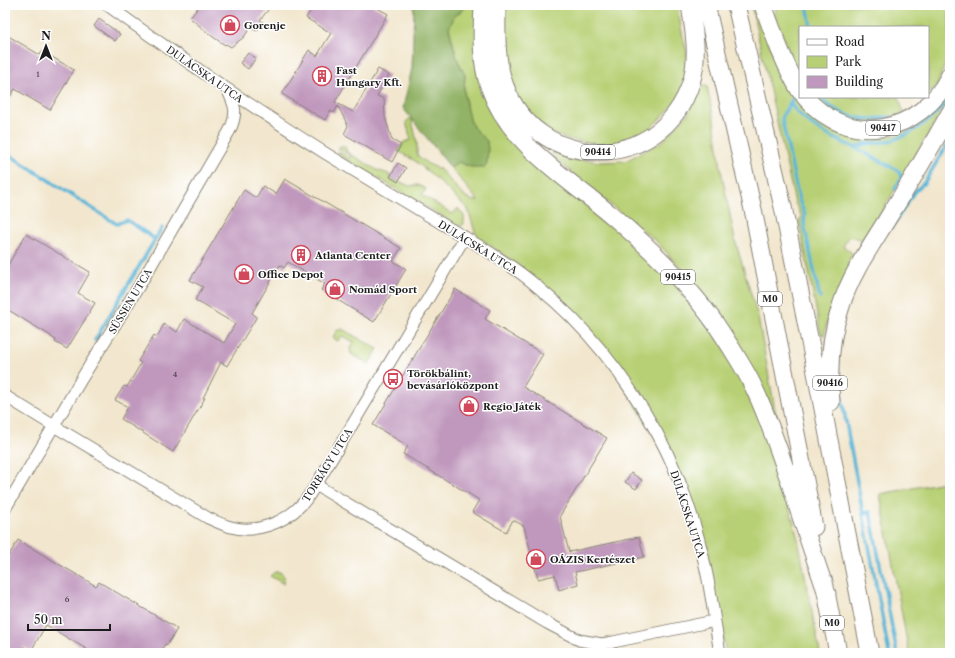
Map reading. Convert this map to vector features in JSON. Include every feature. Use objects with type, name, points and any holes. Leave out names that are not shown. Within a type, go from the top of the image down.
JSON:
[{"type":"highway","name":"90415","points":[[483,5],[482,48],[484,65],[489,85],[496,102],[508,122],[516,133],[536,154],[645,244],[698,299],[733,350],[755,390],[774,437],[826,594]]},
{"type":"highway","name":"90414","points":[[497,5],[497,45],[500,67],[507,92],[520,114],[528,123],[551,140],[567,147],[586,152],[605,152],[622,150],[655,134],[669,123],[685,98],[691,82],[695,58],[690,5]]},
{"type":"highway","name":"M0","points":[[706,5],[754,214],[838,653]]},
{"type":"highway","points":[[736,5],[783,207],[870,653]]},
{"type":"highway","points":[[763,5],[781,56],[799,89]]},
{"type":"highway","name":"90417","points":[[806,98],[813,107],[825,116],[842,125],[858,129],[888,127],[904,122],[927,107],[940,92],[950,75]]},
{"type":"highway","name":"90416","points":[[844,518],[831,401],[830,375],[832,337],[840,307],[857,270],[919,168],[950,113]]},
{"type":"street","name":"DULÁCSKA UTCA","points":[[107,5],[256,109],[491,252],[519,272],[556,303],[592,341],[628,386],[642,407],[658,434],[679,480],[706,569],[720,653]]},
{"type":"street","name":"SÜSSEN UTCA","points":[[5,509],[142,281],[230,130],[234,120],[235,108],[226,89]]},
{"type":"street","name":"TORBÁGY UTCA","points":[[5,396],[197,512],[231,527],[252,529],[269,526],[289,515],[302,505],[316,486],[465,237]]},
{"type":"street","points":[[316,486],[547,623],[579,640],[592,643],[613,642],[714,620]]},
{"type":"green space","points":[[414,5],[462,5],[463,9],[454,17],[449,28],[457,59],[465,75],[464,91],[467,111],[473,127],[487,141],[487,163],[485,167],[471,167],[458,162],[451,168],[403,108],[412,68]]},
{"type":"green space","points":[[462,5],[475,5],[490,106],[673,282],[720,341],[753,395],[776,458],[798,539],[820,653],[726,653],[709,567],[688,492],[591,331],[565,305],[524,269],[478,238],[468,209],[431,174],[415,161],[398,151],[404,142],[411,140],[406,122],[411,117],[417,142],[417,155],[428,164],[440,169],[463,195],[473,201],[478,201],[451,168],[458,162],[471,167],[487,141],[473,127],[467,111],[464,91],[465,75],[457,59],[449,28],[454,17],[463,9]]},
{"type":"green space","points":[[506,5],[677,5],[687,52],[686,78],[678,100],[647,132],[627,142],[602,145],[567,139],[551,133],[531,116],[515,96],[508,70],[503,32]]},
{"type":"green space","points":[[751,5],[755,5],[774,55],[791,91],[798,102],[809,115],[837,132],[871,138],[904,132],[918,125],[930,116],[946,97],[949,99],[866,238],[861,240],[850,236],[843,246],[851,252],[854,259],[830,311],[824,335],[821,335],[799,221],[802,217],[795,203]]},
{"type":"green space","points":[[775,5],[949,5],[950,52],[937,85],[929,94],[929,26],[799,26],[799,77],[774,14],[776,10]]},
{"type":"green space","points":[[701,86],[707,86],[735,240],[758,317],[776,415],[731,333],[697,286],[656,241],[585,184],[555,158],[551,151],[580,159],[601,162],[625,161],[662,142],[688,114]]},
{"type":"green space","points":[[813,98],[900,98],[904,113],[875,123],[851,121],[828,111]]},
{"type":"green space","points":[[345,146],[347,152],[377,170],[389,174],[389,177],[398,182],[399,181],[409,186],[418,185],[426,189],[422,195],[453,214],[458,208],[464,216],[464,224],[458,226],[339,155],[338,151],[350,158],[351,156],[338,148]]},
{"type":"green space","points":[[342,329],[378,349],[369,364],[351,354],[350,349],[354,342],[342,336],[338,341],[333,338],[336,331]]},
{"type":"green space","points":[[950,481],[950,653],[909,653],[880,494]]},
{"type":"green space","points":[[275,572],[280,572],[284,576],[284,584],[270,576]]},
{"type":"building","name":"Gorenje","points":[[200,5],[272,5],[260,20],[263,22],[257,31],[250,28],[244,37],[231,47],[213,37],[190,18]]},
{"type":"building","name":"Fast Hungary Kft.","points":[[314,5],[372,5],[388,14],[335,102],[353,112],[378,69],[389,75],[377,96],[384,99],[385,117],[392,140],[401,145],[392,162],[344,134],[348,126],[338,106],[334,113],[330,111],[325,120],[282,94],[309,50],[317,56],[331,33],[306,18]]},
{"type":"building","points":[[99,19],[120,34],[115,41],[94,26]]},
{"type":"building","points":[[5,34],[40,55],[42,51],[74,70],[50,110],[15,89],[5,105]]},
{"type":"building","points":[[248,53],[256,58],[248,69],[240,63]]},
{"type":"building","points":[[398,163],[406,168],[398,182],[390,177]]},
{"type":"building","name":"Atlanta Center","points":[[285,179],[401,248],[393,261],[406,269],[374,322],[321,290],[325,284],[288,262],[284,268],[280,265],[252,313],[256,316],[256,318],[227,366],[221,362],[203,398],[205,398],[173,452],[121,419],[128,407],[115,400],[124,386],[127,387],[141,363],[138,361],[154,335],[157,337],[164,324],[177,332],[184,319],[224,343],[235,324],[195,300],[203,287],[190,280],[244,190],[256,198],[263,186],[276,194]]},
{"type":"building","points":[[26,234],[90,272],[78,293],[95,303],[67,349],[55,342],[56,340],[51,336],[5,308],[5,270]]},
{"type":"building","name":"Regio Játék","points":[[455,289],[490,310],[485,319],[543,354],[523,387],[607,438],[560,516],[569,552],[639,537],[644,557],[575,572],[578,584],[559,590],[555,575],[538,579],[524,526],[513,520],[506,532],[472,512],[479,500],[403,454],[408,446],[373,425]]},
{"type":"building","points":[[631,473],[642,480],[636,489],[625,482]]},
{"type":"building","points":[[18,540],[96,586],[99,582],[173,626],[177,629],[167,645],[165,644],[160,653],[93,653],[46,625],[31,651],[24,647],[20,653],[5,653],[5,562]]},
{"type":"waterway","points":[[672,6],[676,5]]},
{"type":"waterway","points":[[773,5],[786,5]]},
{"type":"waterway","points":[[807,5],[811,26]]},
{"type":"waterway","points":[[793,98],[783,115],[782,120],[799,200],[805,215],[804,224],[820,298]]},
{"type":"waterway","points":[[821,98],[835,110],[852,117],[870,119],[890,117]]},
{"type":"waterway","points":[[790,103],[811,125],[837,140],[856,148],[863,144],[885,142],[905,135],[920,127],[945,104]]},
{"type":"waterway","points":[[892,227],[914,192],[924,183],[950,140]]},
{"type":"waterway","points":[[856,148],[899,171],[901,178],[895,189]]},
{"type":"waterway","points":[[5,152],[115,223],[117,224],[127,220],[155,239]]},
{"type":"waterway","points":[[95,340],[162,228]]},
{"type":"waterway","points":[[838,361],[838,377],[889,653]]},
{"type":"waterway","points":[[863,513],[870,512],[897,653]]},
{"type":"place","name":"Gorenje","points":[[230,25]]},
{"type":"place","name":"Fast Hungary Kft.","points":[[322,76]]},
{"type":"place","name":"Atlanta Center","points":[[301,255]]},
{"type":"place","name":"Office Depot","points":[[244,274]]},
{"type":"place","name":"Nomád Sport","points":[[335,289]]},
{"type":"place","name":"Törökbálint, bevásárlóközpont","points":[[393,379]]},
{"type":"place","name":"Regio Játék","points":[[469,406]]},
{"type":"place","name":"OÁZIS Kertészet","points":[[536,559]]}]
